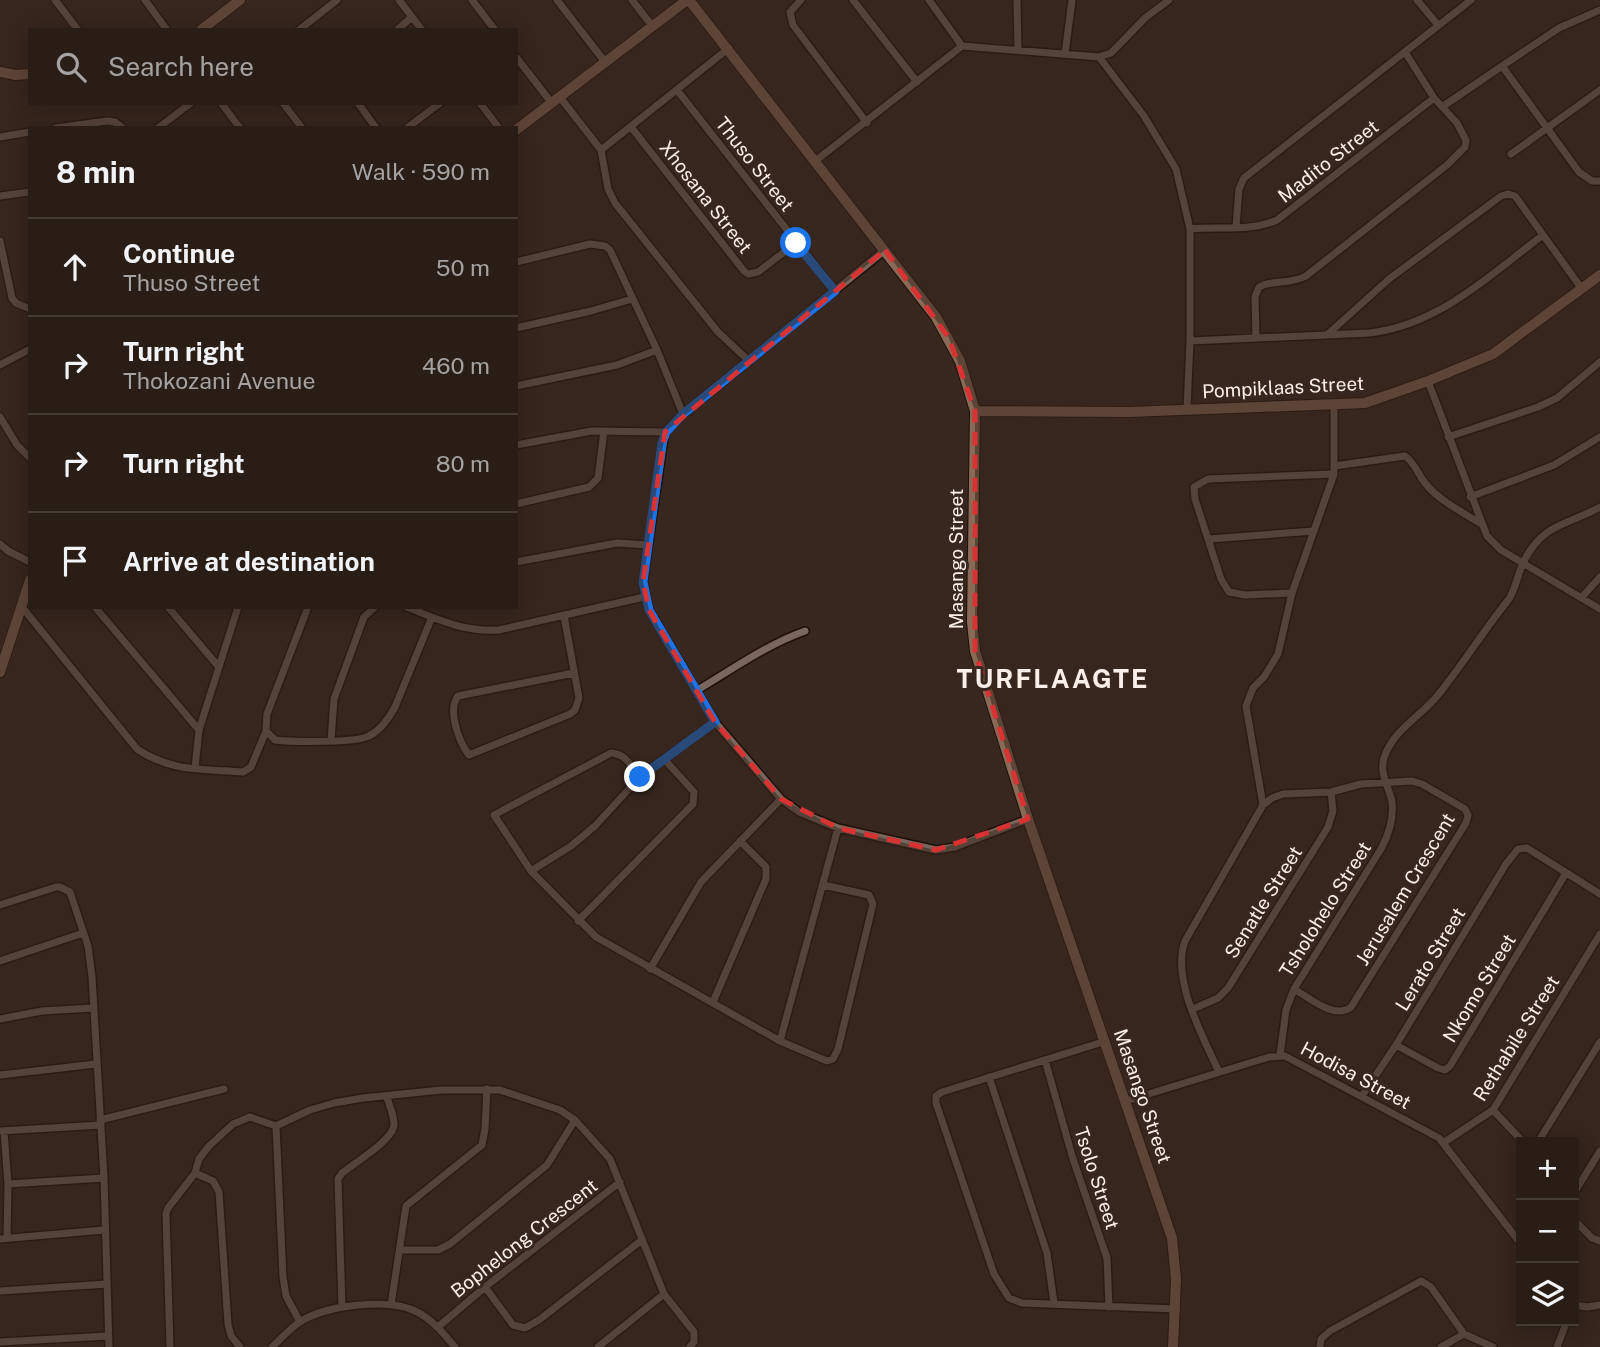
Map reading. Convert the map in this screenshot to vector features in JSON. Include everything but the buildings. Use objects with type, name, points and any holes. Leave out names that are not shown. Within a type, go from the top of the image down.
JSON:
[{"type":"street","points":[[55,0],[76,28]]},
{"type":"street","points":[[145,0],[166,28]]},
{"type":"street","points":[[302,28],[337,0]]},
{"type":"street","points":[[399,0],[420,28]]},
{"type":"street","points":[[472,0],[493,28]]},
{"type":"street","points":[[557,0],[605,62]]},
{"type":"street","points":[[632,0],[653,27]]},
{"type":"street","points":[[518,128],[688,0]]},
{"type":"street","name":"Masango Street","points":[[688,0],[729,48],[814,162],[936,317],[960,361],[975,411],[972,622],[975,651],[1028,819],[1172,1238],[1176,1259],[1173,1347]]},
{"type":"street","points":[[802,0],[790,12],[793,25],[867,123]]},
{"type":"street","points":[[853,0],[917,82]]},
{"type":"street","points":[[929,0],[962,46]]},
{"type":"street","points":[[1017,0],[1018,49]]},
{"type":"street","points":[[1065,54],[1072,0]]},
{"type":"street","points":[[814,162],[962,46],[1099,57],[1111,53],[1145,18],[1169,0]]},
{"type":"street","points":[[1417,0],[1438,25]]},
{"type":"street","points":[[1236,227],[1239,189],[1244,178],[1471,0]]},
{"type":"street","points":[[203,28],[237,1]]},
{"type":"street","points":[[1442,107],[1559,28],[1600,10]]},
{"type":"street","points":[[399,28],[412,17]]},
{"type":"street","points":[[601,150],[729,48]]},
{"type":"street","points":[[1256,338],[1255,297],[1259,287],[1294,282],[1306,276],[1447,165],[1465,147],[1466,139],[1462,131],[1434,98],[1405,52]]},
{"type":"street","points":[[1099,57],[1121,84],[1176,169],[1190,229],[1187,409]]},
{"type":"street","points":[[518,59],[601,150],[608,189],[615,203],[718,332],[749,361]]},
{"type":"street","points":[[1502,66],[1579,172],[1592,181],[1600,181]]},
{"type":"street","points":[[0,72],[28,74]]},
{"type":"street","name":"Thuso Street","points":[[677,90],[835,291]]},
{"type":"street","points":[[1511,154],[1600,90]]},
{"type":"street","name":"Madito Street","points":[[1190,229],[1267,224],[1276,220],[1434,98]]},
{"type":"street","points":[[161,126],[188,105]]},
{"type":"street","points":[[223,105],[238,126]]},
{"type":"street","points":[[285,105],[300,126]]},
{"type":"street","points":[[359,105],[375,126]]},
{"type":"street","points":[[410,126],[437,105]]},
{"type":"street","points":[[482,105],[497,126]]},
{"type":"street","points":[[71,126],[107,121],[120,126]]},
{"type":"street","name":"Xhosana Street","points":[[631,127],[748,274],[758,272],[796,243]]},
{"type":"street","points":[[0,137],[28,132]]},
{"type":"street","points":[[0,195],[28,192]]},
{"type":"street","points":[[1327,335],[1389,279],[1510,193],[1515,196],[1582,289]]},
{"type":"street","points":[[1190,341],[1391,330],[1428,317],[1455,302],[1543,235]]},
{"type":"street","points":[[0,241],[12,298],[28,308]]},
{"type":"street","points":[[518,262],[590,244],[605,246],[614,257],[683,414]]},
{"type":"street","points":[[885,250],[683,414],[666,432],[643,582],[645,597],[649,610],[715,722],[781,800],[799,812],[838,828],[936,850],[955,847],[1028,819]]},
{"type":"street","name":"Pompiklaas Street","points":[[975,411],[1129,412],[1365,403],[1493,354],[1600,275]]},
{"type":"street","points":[[518,328],[591,312],[632,299]]},
{"type":"street","points":[[518,386],[617,365],[657,350]]},
{"type":"street","points":[[0,365],[28,351]]},
{"type":"street","points":[[1448,437],[1549,402],[1600,362]]},
{"type":"street","points":[[1428,381],[1480,523],[1491,542],[1600,608]]},
{"type":"street","points":[[1220,1072],[1202,1036],[1183,980],[1181,950],[1263,805],[1246,706],[1252,688],[1264,677],[1278,654],[1292,593],[1334,470],[1334,405]]},
{"type":"street","points":[[0,417],[17,445],[28,456]]},
{"type":"street","points":[[518,503],[589,487],[595,483],[598,478],[604,431]]},
{"type":"street","points":[[518,445],[573,433],[666,432]]},
{"type":"street","points":[[1470,497],[1554,465],[1600,438]]},
{"type":"street","points":[[1292,593],[1245,595],[1229,592],[1221,579],[1193,491],[1198,483],[1208,479],[1334,470],[1405,456],[1425,483],[1441,498],[1480,523]]},
{"type":"street","name":"Tsholohelo Street","points":[[1280,1055],[1286,1010],[1294,989],[1386,840],[1392,822],[1392,807],[1382,765],[1390,743],[1440,694],[1516,589],[1523,561],[1545,532],[1600,507]]},
{"type":"street","points":[[1209,539],[1314,531]]},
{"type":"street","points":[[518,562],[617,543],[648,545]]},
{"type":"street","points":[[0,544],[28,561]]},
{"type":"street","points":[[1582,597],[1600,577]]},
{"type":"street","points":[[0,672],[28,587]]},
{"type":"street","points":[[412,609],[466,629],[484,631],[499,630],[645,597]]},
{"type":"street","points":[[22,607],[138,749],[163,764],[247,770],[254,761],[266,731],[267,715],[306,609]]},
{"type":"street","points":[[97,609],[199,730]]},
{"type":"street","points":[[170,609],[218,666]]},
{"type":"street","points":[[195,768],[199,730],[237,609]]},
{"type":"street","points":[[331,740],[334,699],[364,617],[373,609]]},
{"type":"street","points":[[564,615],[579,698],[575,710],[468,755],[462,747],[457,735],[454,706],[458,696],[574,673]]},
{"type":"street","points":[[266,731],[275,740],[331,740],[365,738],[372,735],[388,719],[395,707],[432,617]]},
{"type":"street","points":[[696,691],[759,653],[805,631]]},
{"type":"street","points":[[531,871],[571,846],[594,826],[640,777],[715,722]]},
{"type":"street","points":[[640,777],[625,757],[611,752],[494,815],[531,871],[596,937],[780,1041],[827,1061],[833,1059],[838,1049],[873,904],[869,895],[862,892],[823,885]]},
{"type":"street","points":[[578,921],[693,804],[694,792],[664,758]]},
{"type":"street","name":"Jerusalem Crescent","points":[[1263,805],[1283,794],[1331,792],[1361,784],[1412,781],[1465,809],[1468,815],[1466,824],[1351,1007],[1337,1012],[1294,989]]},
{"type":"street","name":"Senatle Street","points":[[1193,1009],[1218,998],[1228,988],[1328,827],[1333,811],[1331,792]]},
{"type":"street","points":[[650,969],[701,882],[781,800]]},
{"type":"street","points":[[780,1041],[838,828]]},
{"type":"street","points":[[713,1002],[766,879],[766,867],[740,841]]},
{"type":"street","name":"Lerato Street","points":[[1362,1096],[1506,864],[1518,849],[1530,849],[1566,873]]},
{"type":"street","points":[[1566,873],[1600,894]]},
{"type":"street","name":"Nkomo Street","points":[[1396,1045],[1438,1068],[1445,1070],[1450,1066],[1566,873]]},
{"type":"street","points":[[0,905],[60,887],[70,892],[91,965],[104,1178],[109,1347]]},
{"type":"street","points":[[0,961],[83,933]]},
{"type":"street","name":"Rethabile Street","points":[[1443,1143],[1493,1110],[1600,933]]},
{"type":"street","points":[[0,1019],[42,1010],[93,1009]]},
{"type":"street","points":[[1106,1041],[942,1092],[936,1096],[936,1103],[999,1286],[1013,1300],[1022,1303],[1176,1309]]},
{"type":"street","points":[[1541,1137],[1600,1042]]},
{"type":"street","name":"Hodisa Street","points":[[1126,1101],[1280,1055],[1295,1059],[1431,1132],[1443,1143],[1516,1238]]},
{"type":"street","name":"Tsolo Street","points":[[1045,1060],[1073,1159],[1107,1258],[1109,1307]]},
{"type":"street","points":[[0,1075],[96,1064]]},
{"type":"street","points":[[989,1077],[1047,1253],[1055,1303]]},
{"type":"street","points":[[104,1230],[3,1239],[8,1184],[2,1131],[101,1122],[224,1088]]},
{"type":"street","points":[[391,1305],[406,1206],[481,1144],[485,1129],[487,1089]]},
{"type":"street","points":[[170,1347],[166,1214],[173,1198],[194,1173],[203,1154],[233,1124],[250,1117],[276,1126],[310,1110],[363,1098],[441,1090],[487,1089],[507,1091],[560,1110],[575,1120],[547,1165],[450,1244],[438,1251],[401,1250]]},
{"type":"street","points":[[342,1307],[338,1179],[393,1130],[387,1097]]},
{"type":"street","points":[[1493,1110],[1518,1137]]},
{"type":"street","name":"Bophelong Crescent","points":[[438,1327],[620,1182],[610,1159],[575,1120]]},
{"type":"street","points":[[276,1126],[283,1277],[286,1296],[300,1322]]},
{"type":"street","points":[[1579,1186],[1600,1151]]},
{"type":"street","points":[[194,1173],[213,1181],[219,1192],[228,1324],[231,1336],[240,1347]]},
{"type":"street","points":[[8,1184],[104,1178]]},
{"type":"street","points":[[620,1182],[664,1294],[694,1332],[694,1342],[690,1347]]},
{"type":"street","points":[[1579,1225],[1592,1238],[1600,1241]]},
{"type":"street","points":[[485,1287],[513,1325],[524,1328],[539,1320],[642,1240]]},
{"type":"street","points":[[1320,1347],[1321,1339],[1330,1331],[1421,1281],[1431,1287],[1464,1334],[1492,1347]]},
{"type":"street","points":[[0,1291],[107,1284]]},
{"type":"street","points":[[598,1347],[664,1294]]},
{"type":"street","points":[[277,1345],[300,1322],[322,1311],[342,1307],[391,1305],[414,1310],[438,1327],[455,1347]]},
{"type":"street","points":[[1579,1305],[1600,1305]]},
{"type":"street","points":[[1557,1347],[1565,1326]]},
{"type":"street","points":[[1441,1347],[1464,1334]]},
{"type":"street","points":[[0,1342],[108,1336]]},
{"type":"highlighted area","points":[[885,250],[949,338],[975,411],[975,651],[1028,819],[936,850],[838,828],[781,799],[715,722],[649,610],[643,582],[665,432]]},
{"type":"district","name":"TURFLAAGTE","points":[[1053,678]]},
{"type":"route","points":[[640,777],[715,722],[649,610],[645,597],[643,582],[662,443],[671,425],[683,414],[835,291],[796,243]]}]
